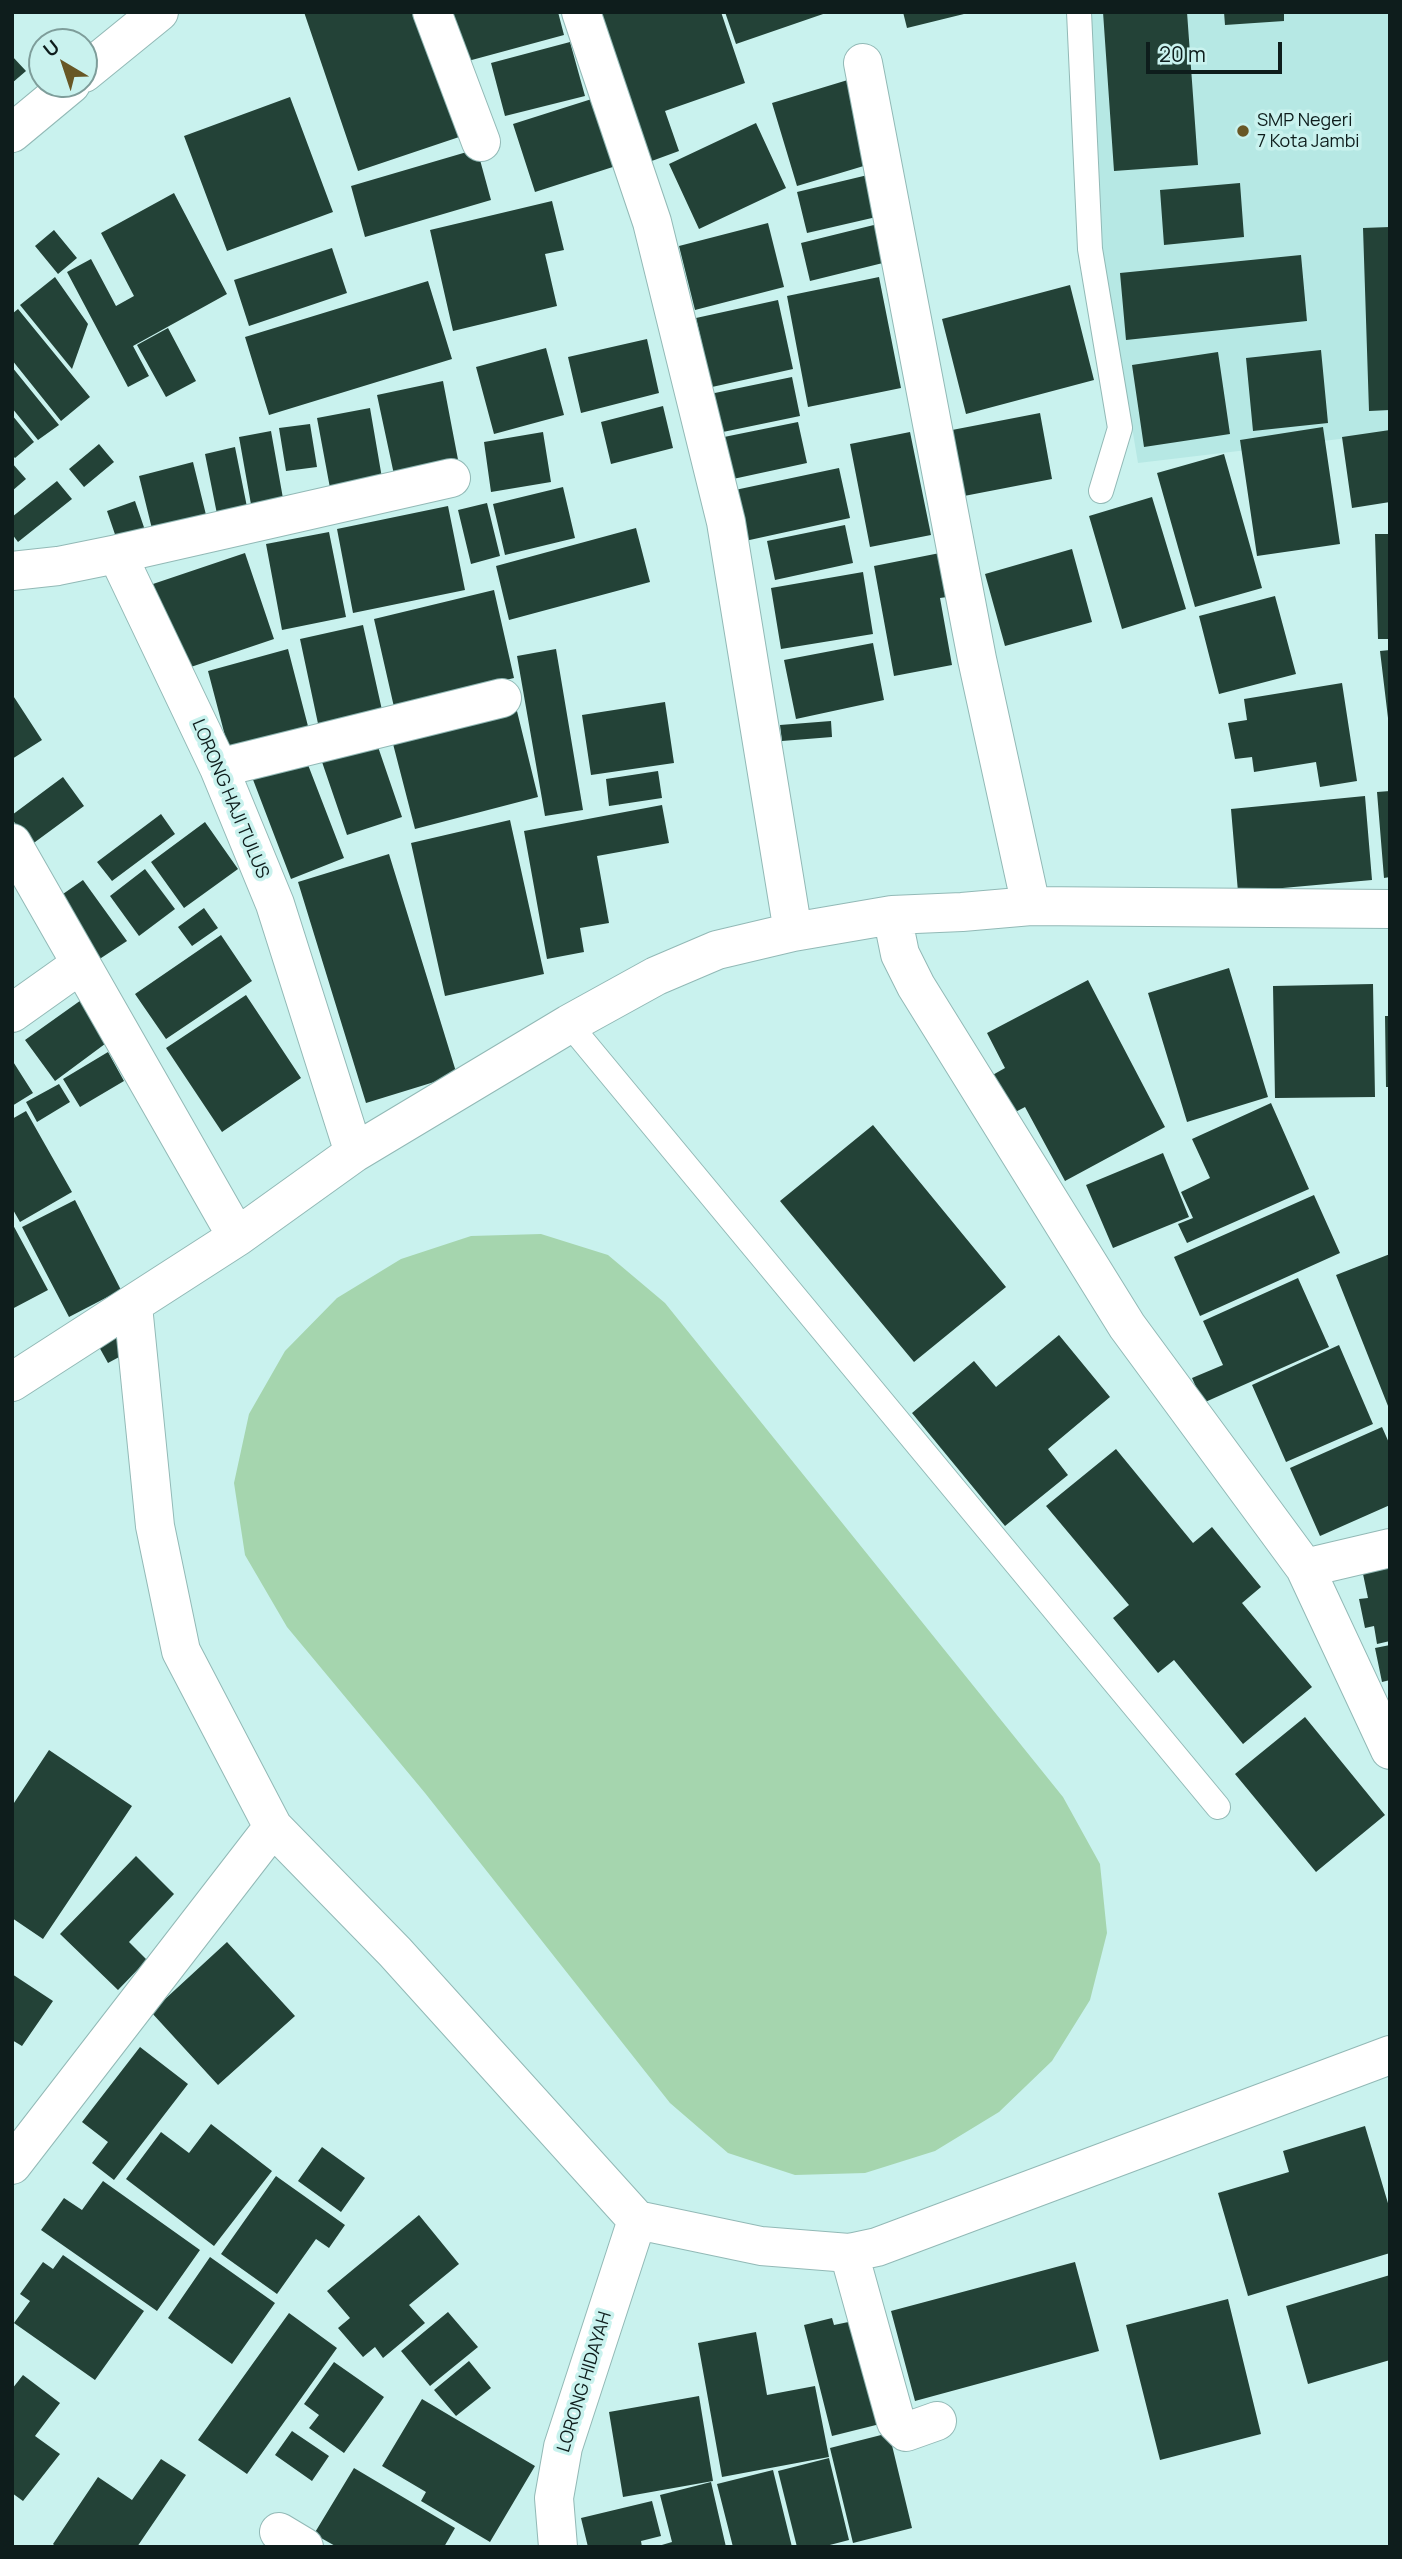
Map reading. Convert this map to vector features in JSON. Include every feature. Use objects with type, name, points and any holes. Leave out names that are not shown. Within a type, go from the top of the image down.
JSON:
[{"type":"street","points":[[432,12],[481,142]]},
{"type":"street","points":[[581,12],[652,222],[726,522],[793,932]]},
{"type":"street","points":[[98,62],[156,13]]},
{"type":"street","points":[[863,63],[977,659],[1031,906]]},
{"type":"street","points":[[12,133],[54,98]]},
{"type":"street","points":[[12,571],[58,566],[117,554],[451,478]]},
{"type":"street","name":"LORONG HAJI TULUS","points":[[117,554],[219,768],[275,904],[354,1153]]},
{"type":"street","points":[[219,768],[502,698]]},
{"type":"street","points":[[12,843],[237,1237]]},
{"type":"street","points":[[12,1382],[237,1237],[354,1153],[569,1024],[656,976],[705,955],[793,932],[892,915],[1031,906],[1390,909]]},
{"type":"street","points":[[892,915],[900,954],[916,986],[1127,1326],[1305,1568],[1390,1750]]},
{"type":"street","points":[[12,1013],[81,964]]},
{"type":"street","points":[[133,1306],[155,1526],[181,1651],[273,1827],[395,1952],[637,2220],[761,2246],[849,2253],[877,2247],[1390,2056]]},
{"type":"street","points":[[1305,1568],[1390,1548]]},
{"type":"street","points":[[12,2165],[273,1827]]},
{"type":"street","name":"LORONG HIDAYAH","points":[[558,2547],[554,2498],[563,2447],[637,2220]]},
{"type":"street","points":[[849,2253],[896,2422],[906,2432],[937,2421]]},
{"type":"lane","points":[[1079,12],[1090,249],[1120,428],[1101,491]]},
{"type":"lane","points":[[569,1024],[1218,1807]]},
{"type":"shaded area","name":"SMP Negeri 7 Kota Jambi","points":[[1091,12],[1390,12],[1390,433],[1138,463],[1102,249]]},
{"type":"green space","points":[[541,1234],[608,1255],[665,1303],[1063,1797],[1100,1864],[1107,1933],[1090,2000],[1052,2061],[999,2112],[935,2151],[865,2173],[795,2175],[728,2153],[670,2103],[425,1793],[287,1627],[245,1555],[234,1483],[249,1414],[285,1351],[337,1298],[401,1259],[471,1236]]},
{"type":"building","points":[[304,12],[428,12],[468,134],[358,171]]},
{"type":"building","points":[[443,12],[558,12],[564,35],[457,64]]},
{"type":"building","points":[[596,12],[721,12],[745,83],[665,111],[679,151],[649,162]]},
{"type":"building","points":[[725,12],[826,12],[826,13],[736,44]]},
{"type":"building","points":[[903,12],[968,12],[968,13],[907,28]]},
{"type":"building","points":[[1103,12],[1187,12],[1198,165],[1114,171]]},
{"type":"building","points":[[1224,12],[1284,12],[1284,21],[1225,25]]},
{"type":"building","points":[[570,42],[585,96],[505,116],[491,63]]},
{"type":"building","points":[[12,56],[26,71],[12,83]]},
{"type":"building","points":[[851,79],[877,162],[797,186],[772,103]]},
{"type":"building","points":[[290,97],[333,212],[227,251],[184,136]]},
{"type":"building","points":[[598,97],[619,165],[535,192],[513,124]]},
{"type":"building","points":[[756,123],[786,188],[699,229],[669,164]]},
{"type":"building","points":[[477,149],[491,200],[365,237],[351,186]]},
{"type":"building","points":[[876,173],[885,215],[807,233],[797,192]]},
{"type":"building","points":[[1240,183],[1244,237],[1164,245],[1160,190]]},
{"type":"building","points":[[174,193],[227,294],[133,346],[149,376],[128,387],[67,272],[91,259],[116,306],[134,296],[101,233]]},
{"type":"building","points":[[552,201],[564,250],[545,254],[557,306],[453,331],[430,230]]},
{"type":"building","points":[[886,222],[895,260],[810,281],[801,243]]},
{"type":"building","points":[[768,223],[784,287],[695,310],[679,246]]},
{"type":"building","points":[[1390,227],[1390,410],[1369,411],[1363,228]]},
{"type":"building","points":[[54,230],[77,258],[58,274],[35,246]]},
{"type":"building","points":[[332,248],[347,293],[249,326],[234,280]]},
{"type":"building","points":[[1301,255],[1307,321],[1126,340],[1120,273]]},
{"type":"building","points":[[55,277],[88,324],[72,369],[20,305]]},
{"type":"building","points":[[879,277],[901,388],[808,407],[787,296]]},
{"type":"building","points":[[428,281],[452,359],[269,415],[245,337]]},
{"type":"building","points":[[1070,285],[1094,380],[966,414],[942,319]]},
{"type":"building","points":[[778,300],[793,369],[712,387],[696,318]]},
{"type":"building","points":[[18,309],[90,397],[61,421],[12,360],[12,314]]},
{"type":"building","points":[[168,328],[196,381],[166,397],[137,345]]},
{"type":"building","points":[[647,339],[659,393],[581,413],[568,357]]},
{"type":"building","points":[[546,348],[564,415],[494,434],[476,367]]},
{"type":"building","points":[[1321,350],[1328,423],[1253,431],[1246,358]]},
{"type":"building","points":[[1218,352],[1230,434],[1144,447],[1132,365]]},
{"type":"building","points":[[12,367],[59,425],[38,440],[12,408]]},
{"type":"building","points":[[792,377],[800,416],[718,433],[710,394]]},
{"type":"building","points":[[443,381],[460,470],[396,484],[377,395]]},
{"type":"building","points":[[663,406],[673,448],[611,464],[601,422]]},
{"type":"building","points":[[370,408],[382,478],[330,488],[317,418]]},
{"type":"building","points":[[1040,413],[1052,479],[964,496],[952,430]]},
{"type":"building","points":[[12,415],[34,442],[15,458],[12,455]]},
{"type":"building","points":[[798,422],[807,463],[733,479],[724,437]]},
{"type":"building","points":[[310,424],[317,467],[286,471],[279,428]]},
{"type":"building","points":[[1323,427],[1340,544],[1257,556],[1240,440]]},
{"type":"building","points":[[1390,430],[1390,502],[1352,508],[1342,437]]},
{"type":"building","points":[[271,431],[284,504],[252,510],[239,437]]},
{"type":"building","points":[[543,432],[551,482],[491,492],[484,442]]},
{"type":"building","points":[[910,432],[931,535],[870,547],[850,444]]},
{"type":"building","points":[[99,444],[114,462],[84,487],[69,469]]},
{"type":"building","points":[[235,447],[248,512],[218,519],[205,454]]},
{"type":"building","points":[[1224,454],[1262,588],[1195,607],[1157,473]]},
{"type":"building","points":[[193,462],[208,523],[154,537],[139,476]]},
{"type":"building","points":[[12,463],[26,479],[12,491]]},
{"type":"building","points":[[839,468],[850,518],[745,541],[735,490]]},
{"type":"building","points":[[57,481],[72,499],[18,542],[12,534],[12,517]]},
{"type":"building","points":[[563,487],[575,538],[505,555],[493,504]]},
{"type":"building","points":[[1152,497],[1186,609],[1122,629],[1089,516]]},
{"type":"building","points":[[135,501],[148,539],[120,549],[107,511]]},
{"type":"building","points":[[487,503],[500,556],[471,564],[458,510]]},
{"type":"building","points":[[448,506],[465,590],[353,613],[337,529]]},
{"type":"building","points":[[845,525],[853,563],[775,580],[767,541]]},
{"type":"building","points":[[636,528],[650,582],[509,620],[496,566]]},
{"type":"building","points":[[329,532],[346,617],[282,630],[266,544]]},
{"type":"building","points":[[1375,534],[1390,534],[1390,639],[1378,639]]},
{"type":"building","points":[[1072,549],[1092,622],[1005,646],[985,574]]},
{"type":"building","points":[[945,552],[954,596],[940,598],[952,665],[894,676],[874,566]]},
{"type":"building","points":[[245,553],[274,639],[176,672],[147,586]]},
{"type":"building","points":[[863,572],[873,634],[781,649],[771,588]]},
{"type":"building","points":[[494,590],[514,678],[394,707],[374,619]]},
{"type":"building","points":[[1275,596],[1296,674],[1219,694],[1199,616]]},
{"type":"building","points":[[363,625],[384,719],[320,733],[300,639]]},
{"type":"building","points":[[873,643],[884,700],[796,719],[784,660]]},
{"type":"building","points":[[288,649],[309,730],[229,751],[208,671]]},
{"type":"building","points":[[556,649],[583,810],[545,816],[517,656]]},
{"type":"building","points":[[1390,650],[1390,718],[1388,718],[1380,651]]},
{"type":"building","points":[[1342,683],[1357,781],[1320,787],[1316,762],[1254,772],[1252,757],[1235,759],[1228,723],[1247,720],[1244,699]]},
{"type":"building","points":[[12,694],[42,740],[12,759]]},
{"type":"building","points":[[665,702],[674,763],[591,775],[582,715]]},
{"type":"building","points":[[516,707],[538,797],[415,829],[392,740]]},
{"type":"building","points":[[831,721],[832,737],[782,741],[780,725]]},
{"type":"building","points":[[376,741],[402,817],[347,835],[321,759]]},
{"type":"building","points":[[305,757],[344,858],[291,879],[252,777]]},
{"type":"building","points":[[658,771],[662,798],[609,806],[606,779]]},
{"type":"building","points":[[63,777],[84,806],[31,845],[12,819],[12,815]]},
{"type":"building","points":[[1390,791],[1390,877],[1384,878],[1377,792]]},
{"type":"building","points":[[1365,796],[1372,880],[1238,892],[1231,809]]},
{"type":"building","points":[[662,805],[669,843],[597,856],[609,923],[580,928],[584,952],[547,959],[524,831]]},
{"type":"building","points":[[161,814],[175,834],[112,881],[97,862]]},
{"type":"building","points":[[510,820],[544,974],[445,996],[411,843]]},
{"type":"building","points":[[205,822],[238,869],[184,908],[151,862]]},
{"type":"building","points":[[389,854],[457,1075],[366,1103],[298,882]]},
{"type":"building","points":[[145,869],[175,909],[139,936],[110,896]]},
{"type":"building","points":[[83,880],[127,941],[95,962],[53,901]]},
{"type":"building","points":[[204,908],[218,928],[192,946],[178,927]]},
{"type":"building","points":[[221,935],[252,981],[166,1039],[135,994]]},
{"type":"building","points":[[1229,968],[1268,1097],[1187,1122],[1148,993]]},
{"type":"building","points":[[1088,980],[1165,1127],[1065,1181],[1025,1107],[1002,1119],[982,1081],[1005,1068],[987,1033]]},
{"type":"building","points":[[1373,984],[1375,1097],[1275,1098],[1273,986]]},
{"type":"building","points":[[246,995],[301,1078],[222,1132],[166,1048]]},
{"type":"building","points":[[84,998],[113,1038],[55,1081],[25,1040]]},
{"type":"building","points":[[1385,1016],[1390,1016],[1390,1087],[1386,1087]]},
{"type":"building","points":[[108,1052],[124,1081],[80,1107],[63,1079]]},
{"type":"building","points":[[12,1060],[33,1093],[12,1106]]},
{"type":"building","points":[[59,1084],[70,1102],[37,1122],[26,1102]]},
{"type":"building","points":[[1271,1103],[1309,1189],[1187,1243],[1178,1224],[1193,1218],[1181,1192],[1210,1178],[1192,1139]]},
{"type":"building","points":[[26,1111],[72,1192],[20,1222],[12,1208],[12,1119]]},
{"type":"building","points":[[873,1125],[1006,1287],[914,1362],[780,1201]]},
{"type":"building","points":[[1163,1153],[1189,1217],[1113,1248],[1086,1185]]},
{"type":"building","points":[[1314,1195],[1340,1253],[1200,1316],[1174,1257]]},
{"type":"building","points":[[75,1200],[121,1290],[69,1317],[22,1227]]},
{"type":"building","points":[[12,1223],[48,1290],[12,1309]]},
{"type":"building","points":[[1390,1254],[1390,1411],[1336,1275]]},
{"type":"building","points":[[1298,1278],[1329,1347],[1203,1403],[1192,1378],[1223,1365],[1203,1321]]},
{"type":"building","points":[[122,1332],[132,1350],[108,1363],[98,1345]]},
{"type":"building","points":[[1059,1335],[1110,1397],[1048,1449],[1068,1475],[1005,1526],[912,1413],[974,1361],[996,1387]]},
{"type":"building","points":[[1339,1345],[1373,1424],[1286,1462],[1252,1385]]},
{"type":"building","points":[[1382,1427],[1390,1445],[1390,1505],[1320,1536],[1290,1468]]},
{"type":"building","points":[[1116,1449],[1193,1543],[1212,1527],[1261,1587],[1242,1603],[1312,1687],[1243,1744],[1174,1660],[1158,1673],[1113,1618],[1129,1605],[1046,1506]]},
{"type":"building","points":[[1390,1568],[1390,1641],[1377,1644],[1374,1626],[1365,1628],[1359,1599],[1368,1598],[1363,1574]]},
{"type":"building","points":[[1390,1645],[1390,1680],[1382,1682],[1375,1648]]},
{"type":"building","points":[[1305,1717],[1385,1815],[1316,1872],[1235,1774]]},
{"type":"building","points":[[49,1750],[132,1806],[43,1939],[12,1918],[12,1806]]},
{"type":"building","points":[[136,1856],[174,1894],[129,1942],[147,1960],[118,1990],[60,1934]]},
{"type":"building","points":[[227,1942],[295,2016],[218,2085],[151,2012]]},
{"type":"building","points":[[12,1974],[53,2001],[22,2046],[12,2040]]},
{"type":"building","points":[[140,2047],[188,2084],[114,2180],[92,2163],[108,2142],[82,2122]]},
{"type":"building","points":[[211,2124],[272,2171],[214,2246],[126,2179],[161,2132],[189,2153]]},
{"type":"building","points":[[1365,2126],[1390,2210],[1390,2253],[1248,2296],[1218,2193],[1289,2172],[1283,2151]]},
{"type":"building","points":[[322,2147],[365,2178],[341,2212],[298,2181]]},
{"type":"building","points":[[276,2176],[345,2225],[329,2248],[316,2239],[277,2294],[221,2254]]},
{"type":"building","points":[[103,2181],[200,2250],[157,2311],[41,2230],[64,2198],[82,2210]]},
{"type":"building","points":[[419,2215],[459,2264],[409,2305],[425,2323],[383,2358],[375,2347],[363,2357],[338,2328],[350,2318],[327,2291]]},
{"type":"building","points":[[63,2255],[144,2311],[95,2380],[14,2323],[30,2301],[20,2294],[43,2262],[53,2269]]},
{"type":"building","points":[[210,2257],[275,2303],[232,2364],[168,2318]]},
{"type":"building","points":[[1075,2262],[1099,2351],[915,2401],[891,2311]]},
{"type":"building","points":[[1390,2275],[1390,2360],[1308,2384],[1286,2306]]},
{"type":"building","points":[[1228,2299],[1261,2434],[1160,2460],[1126,2325]]},
{"type":"building","points":[[448,2312],[478,2347],[430,2386],[401,2351]]},
{"type":"building","points":[[289,2313],[337,2348],[247,2474],[198,2440]]},
{"type":"building","points":[[832,2318],[834,2325],[858,2320],[884,2423],[832,2436],[804,2325]]},
{"type":"building","points":[[756,2332],[767,2395],[815,2386],[829,2457],[722,2477],[698,2343]]},
{"type":"building","points":[[469,2361],[491,2388],[456,2416],[434,2390]]},
{"type":"building","points":[[334,2362],[384,2397],[344,2453],[309,2428],[319,2415],[304,2404]]},
{"type":"building","points":[[23,2375],[60,2403],[35,2436],[60,2454],[23,2501],[12,2493],[12,2389]]},
{"type":"building","points":[[699,2396],[713,2481],[623,2497],[609,2412]]},
{"type":"building","points":[[422,2399],[535,2466],[490,2542],[421,2501],[426,2492],[382,2466]]},
{"type":"building","points":[[292,2431],[329,2456],[312,2481],[275,2455]]},
{"type":"building","points":[[889,2433],[912,2528],[853,2543],[830,2448]]},
{"type":"building","points":[[829,2458],[849,2540],[822,2547],[797,2547],[778,2471]]},
{"type":"building","points":[[161,2459],[186,2475],[137,2547],[56,2547],[53,2544],[98,2477],[132,2500]]},
{"type":"building","points":[[354,2468],[455,2528],[444,2547],[337,2547],[314,2534]]},
{"type":"building","points":[[773,2470],[792,2547],[733,2547],[717,2484]]},
{"type":"building","points":[[711,2482],[726,2547],[655,2547],[672,2542],[660,2495]]},
{"type":"building","points":[[652,2501],[661,2536],[641,2541],[642,2547],[588,2547],[581,2518]]},
{"type":"place","name":"SMP Negeri 7 Kota Jambi","points":[[1243,131]]}]
